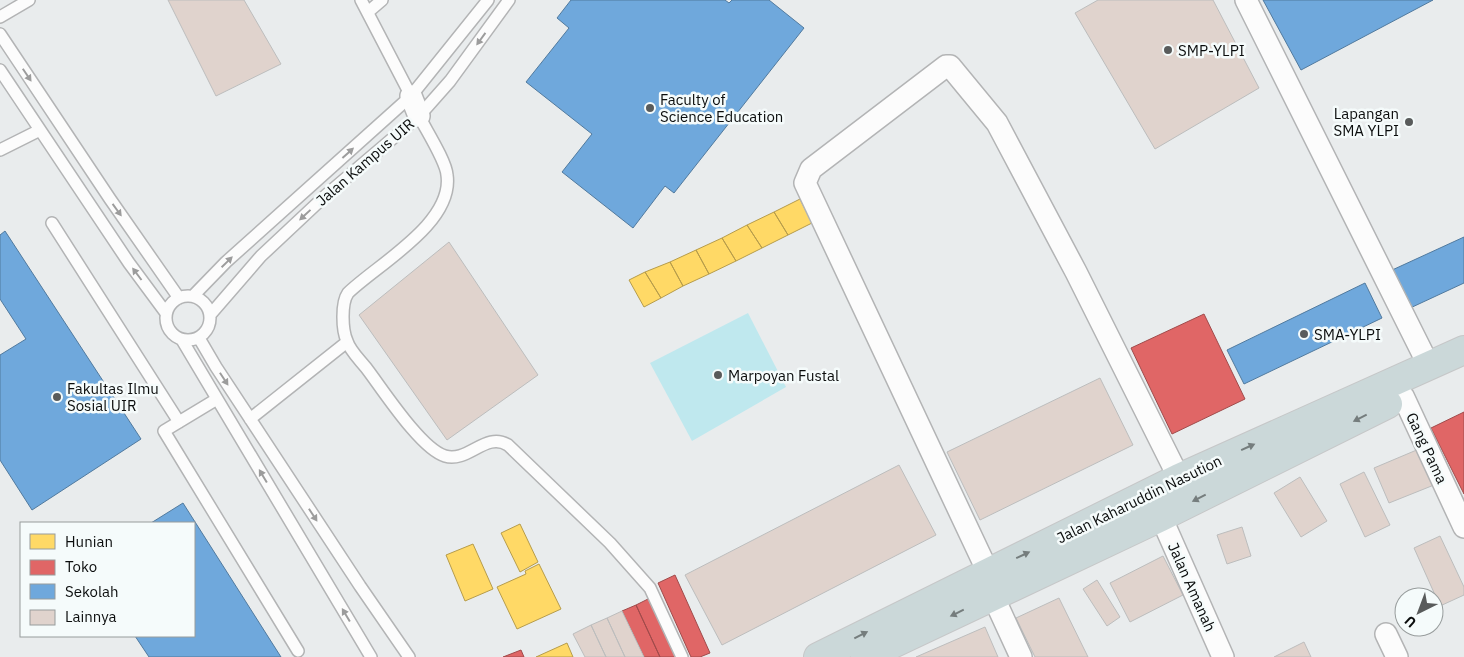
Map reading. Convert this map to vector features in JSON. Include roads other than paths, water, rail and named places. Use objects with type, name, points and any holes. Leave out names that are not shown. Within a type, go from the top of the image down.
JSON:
[{"type":"highway","name":"Jalan Kaharuddin Nasution","points":[[865,657],[990,584],[1179,478],[1464,350]]},
{"type":"highway","name":"Jalan Kaharuddin Nasution","points":[[819,657],[990,584],[1161,517],[1403,396],[1464,369]]},
{"type":"street","points":[[1246,0],[1429,366]]},
{"type":"street","points":[[1021,657],[990,584],[805,183],[811,169],[946,66],[950,66],[998,123],[1076,272],[1179,478]]},
{"type":"street","points":[[411,96],[419,116]]},
{"type":"street","name":"Gang Pama","points":[[1403,396],[1464,528]]},
{"type":"street","name":"Jalan Amanah","points":[[1161,517],[1223,657]]},
{"type":"street","points":[[1386,634],[1397,657]]},
{"type":"lane","points":[[0,17],[29,0]]},
{"type":"lane","points":[[361,0],[411,96]]},
{"type":"lane","points":[[368,12],[382,0]]},
{"type":"lane","name":"Jalan Kampus UIR","points":[[193,296],[226,262],[411,96],[488,0]]},
{"type":"lane","name":"Jalan Kampus UIR","points":[[210,315],[261,256],[325,196],[419,116],[450,81],[510,0]]},
{"type":"lane","points":[[0,34],[110,200],[180,298]]},
{"type":"lane","points":[[0,70],[129,263],[166,313]]},
{"type":"lane","points":[[419,116],[447,172],[447,192],[433,218],[411,241],[348,293],[344,299],[347,342],[405,420],[428,445],[442,456],[455,458],[491,441],[498,440],[508,445],[610,544],[650,588],[682,657]]},
{"type":"lane","points":[[0,150],[40,130]]},
{"type":"lane","points":[[52,223],[179,422]]},
{"type":"lane","points":[[182,340],[199,338],[206,332],[210,324],[210,315],[207,307],[193,296],[180,298],[170,305],[166,313],[165,322],[168,330],[182,340],[372,657]]},
{"type":"lane","points":[[199,338],[250,419],[409,657]]},
{"type":"lane","points":[[250,419],[347,342]]},
{"type":"lane","points":[[217,399],[164,431],[298,651]]},
{"type":"place","name":"SMP-YLPI","points":[[1168,50]]},
{"type":"place","name":"Faculty of Science Education","points":[[650,108]]},
{"type":"place","name":"Lapangan SMA YLPI","points":[[1409,122]]},
{"type":"place","name":"SMA-YLPI","points":[[1304,334]]},
{"type":"place","name":"Marpoyan Fustal","points":[[718,375]]},
{"type":"place","name":"Fakultas Ilmu Sosial UIR","points":[[57,397]]}]
